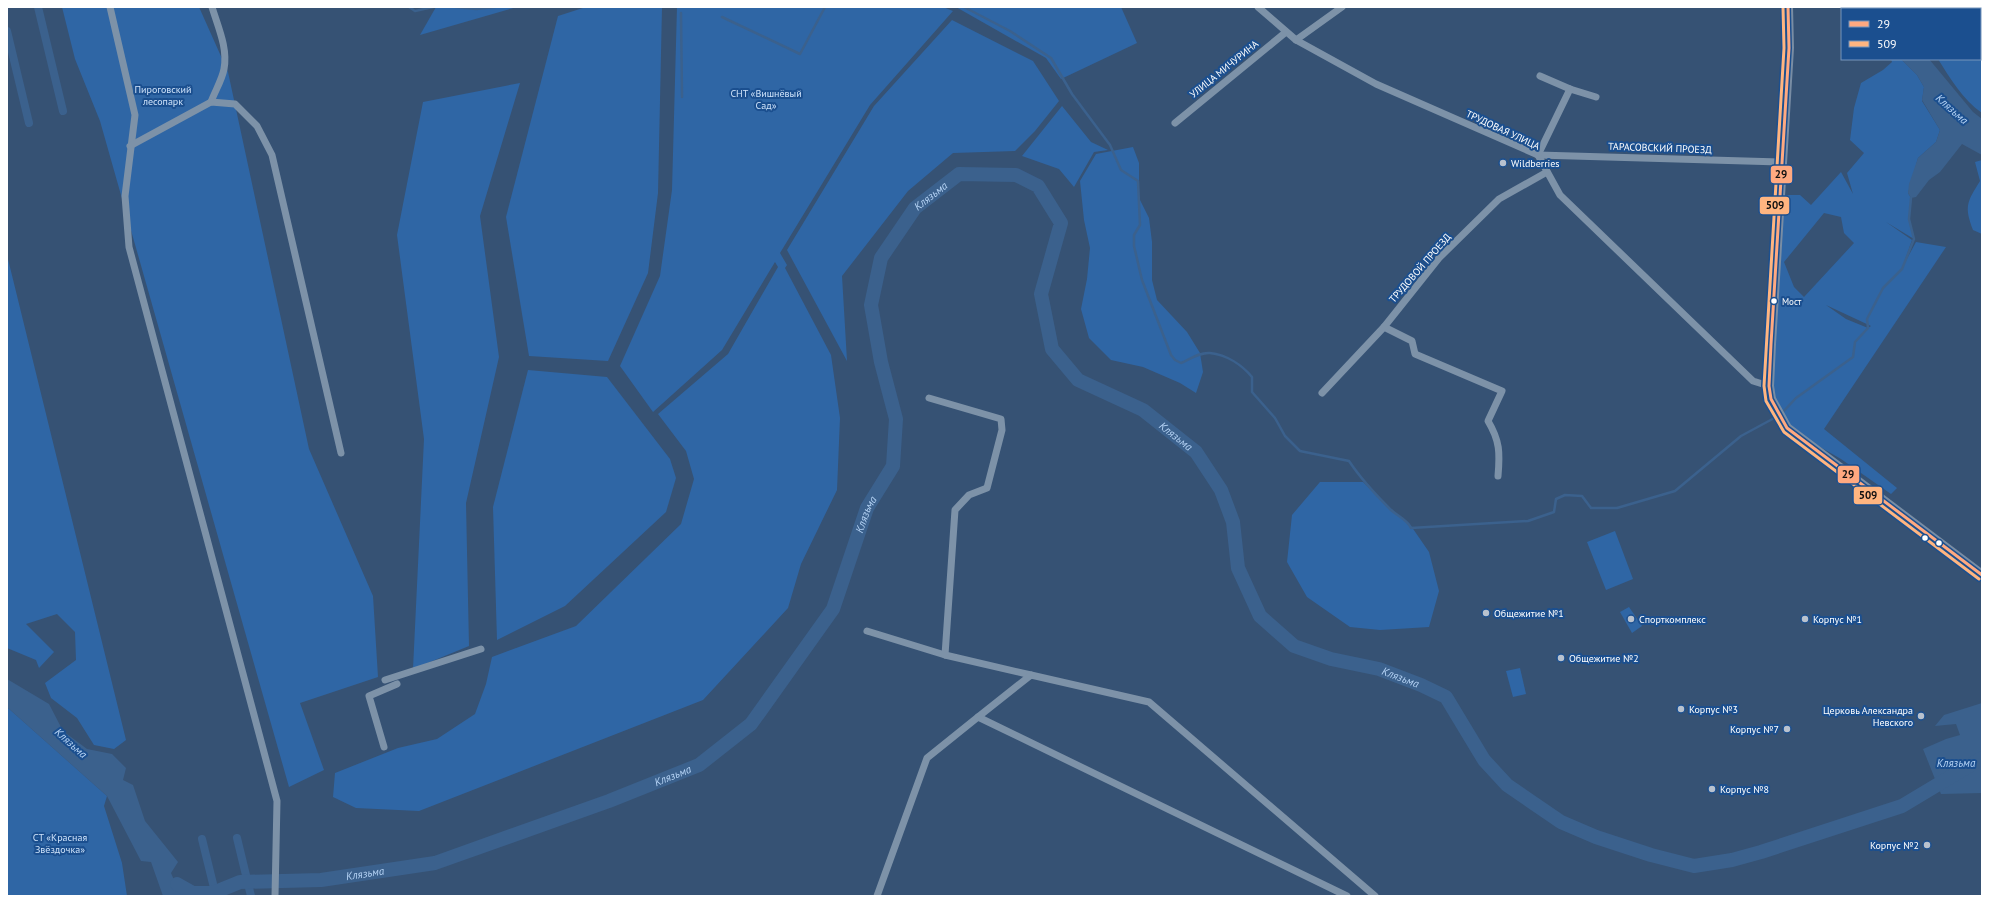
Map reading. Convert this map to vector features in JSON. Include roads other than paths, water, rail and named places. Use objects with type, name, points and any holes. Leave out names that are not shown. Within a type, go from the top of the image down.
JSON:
[{"type":"main road","points":[[1788,7],[1789,48],[1769,386],[1771,399],[1787,428],[1982,575]]},
{"type":"street","points":[[110,7],[135,115],[125,196],[129,247],[277,801],[275,896]]},
{"type":"street","points":[[211,102],[224,70],[225,56],[224,47],[212,7]]},
{"type":"street","name":"ТРУДОВАЯ УЛИЦА","points":[[1258,7],[1296,40],[1376,84],[1538,155],[1560,195],[1753,381],[1769,386]]},
{"type":"street","points":[[1296,40],[1342,7]]},
{"type":"street","name":"УЛИЦА МИЧУРИНА","points":[[1175,123],[1286,32]]},
{"type":"street","points":[[1540,76],[1570,89],[1596,97]]},
{"type":"street","points":[[1538,155],[1570,89]]},
{"type":"street","points":[[130,146],[211,102],[235,104],[257,126],[272,155],[341,453]]},
{"type":"street","name":"ТАРАСОВСКИЙ ПРОЕЗД","points":[[1538,155],[1782,162]]},
{"type":"street","name":"ТРУДОВОЙ ПРОЕЗД","points":[[1322,393],[1384,327],[1439,258],[1499,199],[1547,172]]},
{"type":"street","points":[[1384,327],[1412,341],[1414,354],[1502,391],[1488,421],[1494,431],[1500,452],[1498,476]]},
{"type":"street","points":[[930,398],[1001,419],[1002,430],[987,488],[969,496],[955,510],[945,655]]},
{"type":"street","points":[[867,631],[945,655],[1149,702],[1375,896]]},
{"type":"street","points":[[384,680],[481,649]]},
{"type":"street","points":[[877,896],[927,758],[1031,675]]},
{"type":"street","points":[[384,747],[369,696],[397,684]]},
{"type":"street","points":[[978,717],[1347,896]]},
{"type":"water","points":[[1902,60],[1930,60],[1973,112],[1982,119],[1982,155],[1962,144],[1940,172],[1929,180],[1916,197],[1911,198],[1908,193],[1909,184],[1918,158],[1936,142],[1940,130],[1922,100],[1924,87],[1917,75]]},
{"type":"water","points":[[7,679],[49,704],[63,731],[87,749],[112,754],[126,768],[123,780],[133,785],[145,821],[178,862],[171,873],[174,880],[195,888],[192,896],[163,896],[151,862],[141,861],[107,796],[7,707]]},
{"type":"water","name":"Клязьма","points":[[1982,703],[1982,793],[1941,794],[1923,749],[1946,739],[1960,735],[1956,724],[1935,726],[1944,715]]},
{"type":"waterway","points":[[38,7],[63,111]]},
{"type":"waterway","points":[[409,7],[415,11],[433,7]]},
{"type":"waterway","points":[[456,7],[476,9],[495,7]]},
{"type":"waterway","points":[[722,17],[800,54],[825,7]]},
{"type":"waterway","points":[[964,7],[1010,31],[1051,58],[1072,94],[1110,145],[1121,170],[1138,181],[1140,225],[1134,235],[1134,246],[1142,280],[1171,355],[1175,360],[1181,363],[1199,355],[1210,353],[1228,358],[1244,368],[1252,377],[1252,392],[1275,418],[1285,436],[1300,451],[1349,461],[1374,492],[1390,509],[1407,522],[1411,528],[1528,521],[1554,512],[1556,499],[1565,495],[1582,496],[1591,508],[1617,508],[1675,491],[1741,436],[1778,416]]},
{"type":"waterway","points":[[681,13],[682,97]]},
{"type":"waterway","points":[[7,31],[29,123]]},
{"type":"waterway","name":"Клязьма","points":[[177,884],[193,893],[213,893],[240,882],[321,880],[435,863],[609,801],[699,765],[751,724],[833,609],[867,508],[893,466],[896,419],[881,362],[871,305],[881,258],[915,208],[959,174],[1016,175],[1038,186],[1061,223],[1041,294],[1052,349],[1078,380],[1143,410],[1196,452],[1221,490],[1233,522],[1238,568],[1260,616],[1294,646],[1331,659],[1379,669],[1421,685],[1446,697],[1484,760],[1507,785],[1561,822],[1596,837],[1651,855],[1694,866],[1732,860],[1761,852],[1902,806],[1982,758]]},
{"type":"waterway","points":[[1782,413],[1796,398],[1853,357],[1855,342],[1868,328],[1867,319],[1883,288],[1902,269],[1914,239],[1909,219],[1911,198]]},
{"type":"waterway","points":[[237,838],[251,896]]},
{"type":"waterway","points":[[202,839],[216,896]]},
{"type":"place","name":"Wildberries","points":[[1503,163]]},
{"type":"place","name":"Мост","points":[[1774,301]]},
{"type":"place","name":"Общежитие №1","points":[[1486,613]]},
{"type":"place","name":"Спорткомплекс","points":[[1631,619]]},
{"type":"place","name":"Корпус №1","points":[[1805,619]]},
{"type":"place","name":"Общежитие №2","points":[[1561,658]]},
{"type":"place","name":"Корпус №3","points":[[1681,709]]},
{"type":"place","name":"Церковь Александра Невского","points":[[1921,716]]},
{"type":"place","name":"Корпус №7","points":[[1787,729]]},
{"type":"place","name":"Корпус №8","points":[[1712,789]]},
{"type":"place","name":"Корпус №2","points":[[1927,845]]},
{"type":"park label","name":"Пироговский лесопарк","points":[[163,94]]},
{"type":"park label","name":"СНТ «Вишнёвый Сад»","points":[[766,98]]},
{"type":"park label","name":"СТ «Красная Звёздочка»","points":[[60,842]]}]
